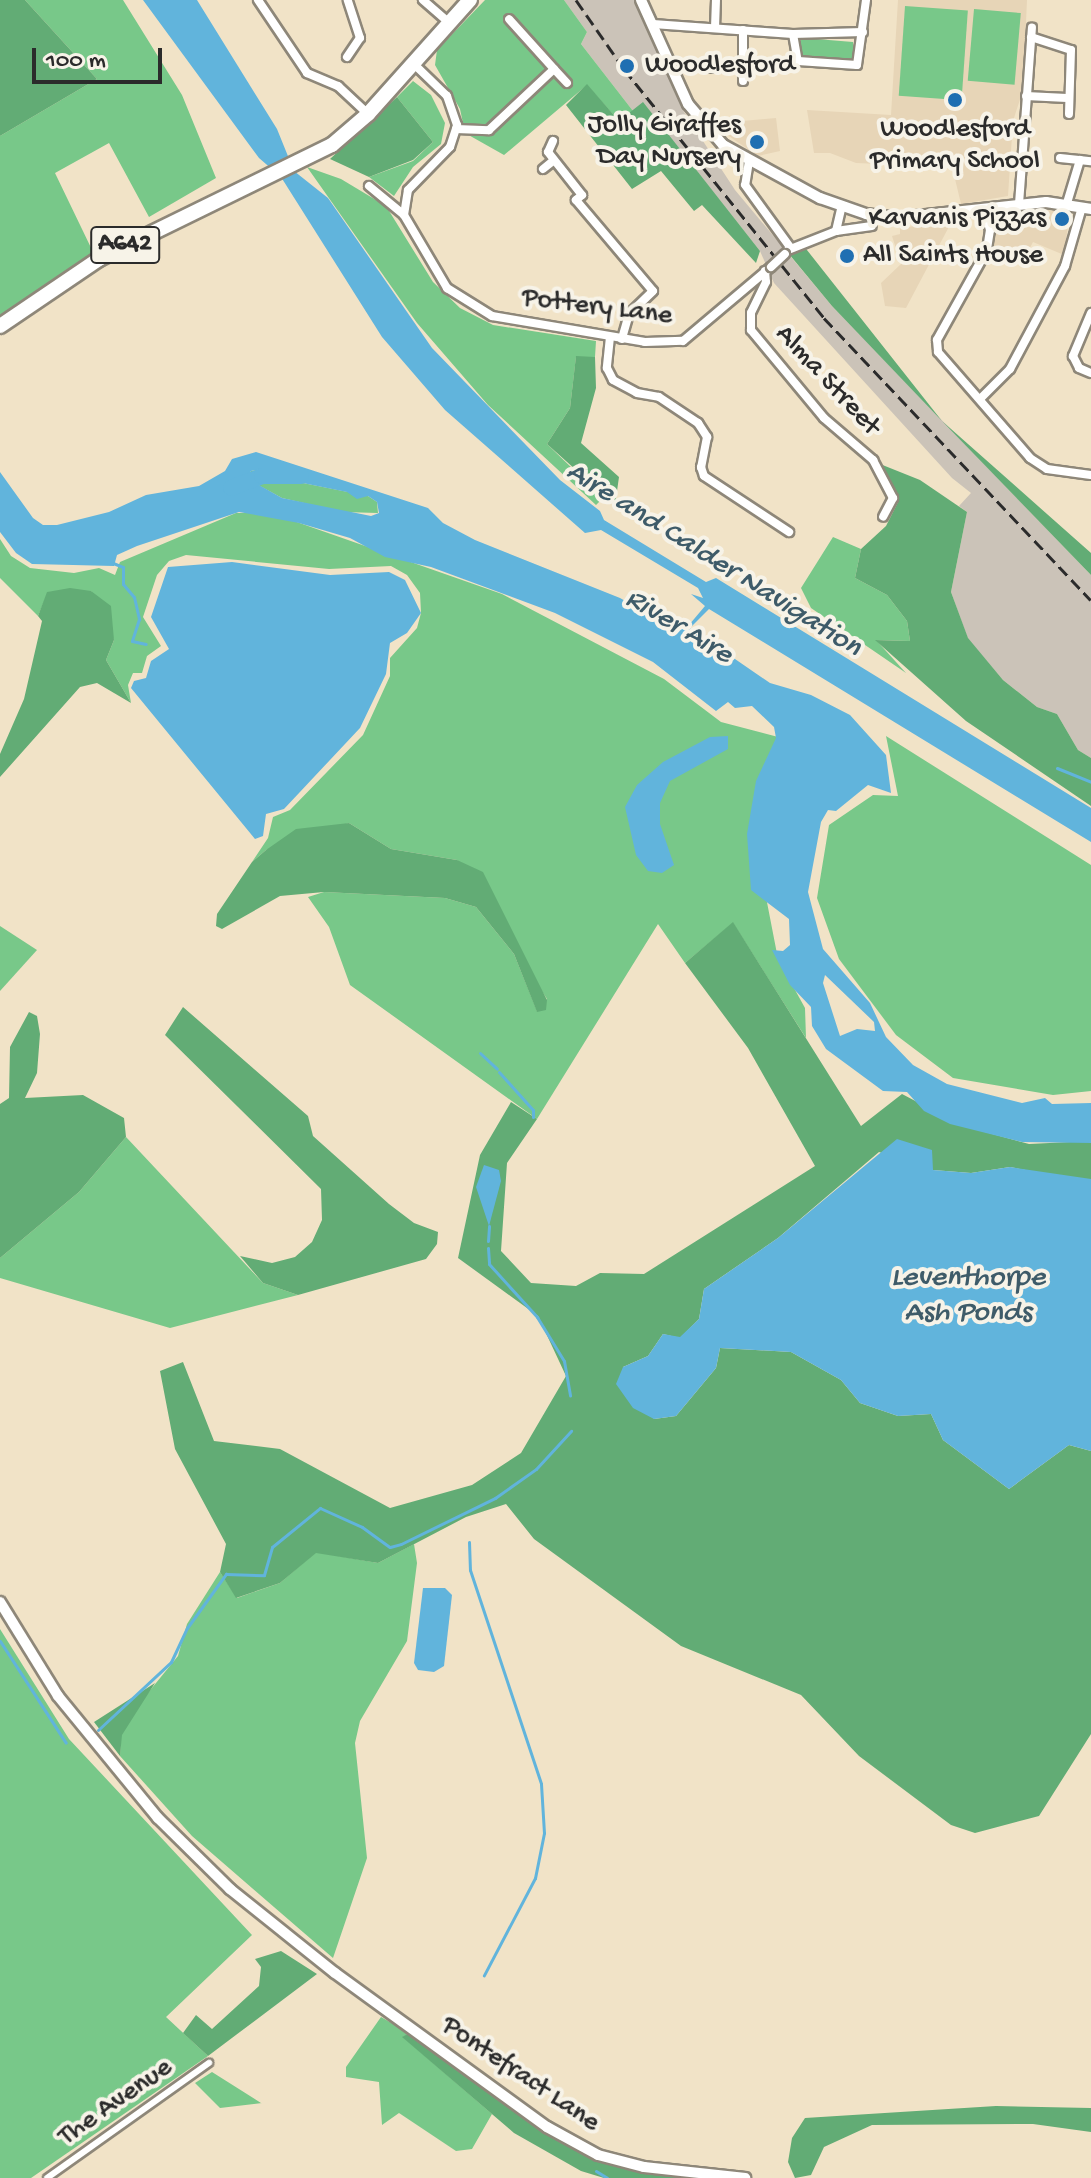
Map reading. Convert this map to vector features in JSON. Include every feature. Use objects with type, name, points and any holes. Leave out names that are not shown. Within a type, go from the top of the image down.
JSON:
[{"type":"main road","name":"A642","points":[[0,326],[99,259],[332,145],[368,114],[470,0]]},
{"type":"street","points":[[258,0],[307,73],[338,86],[368,114]]},
{"type":"street","points":[[347,57],[360,38],[348,0]]},
{"type":"street","points":[[423,0],[449,23]]},
{"type":"street","points":[[641,0],[695,115],[723,145],[842,206],[866,214],[922,218],[1019,204],[1067,203],[1086,208],[1065,266],[1010,369],[981,398]]},
{"type":"street","points":[[715,28],[716,0]]},
{"type":"street","points":[[793,34],[798,61],[855,65],[862,59],[866,0]]},
{"type":"street","points":[[509,19],[567,83]]},
{"type":"street","points":[[653,24],[793,34],[863,32]]},
{"type":"street","points":[[743,30],[743,81]]},
{"type":"street","points":[[1019,204],[1032,32],[1071,50],[1067,98],[1069,114]]},
{"type":"street","points":[[404,215],[408,190],[450,147],[456,129],[447,96],[413,63]]},
{"type":"street","points":[[710,68],[743,68]]},
{"type":"street","points":[[456,129],[489,130],[554,69]]},
{"type":"street","points":[[1026,96],[1067,98]]},
{"type":"street","points":[[553,141],[548,152],[582,195],[576,200],[653,291],[629,314],[622,339]]},
{"type":"street","points":[[1060,158],[1091,161]]},
{"type":"street","points":[[1067,203],[1080,160]]},
{"type":"street","points":[[543,169],[553,161]]},
{"type":"street","points":[[749,161],[745,185],[791,248],[836,231],[872,226]]},
{"type":"street","name":"Pottery Lane","points":[[369,186],[404,215],[447,288],[465,303],[492,316],[622,339],[683,341],[791,248]]},
{"type":"street","points":[[836,231],[842,206]]},
{"type":"street","points":[[984,209],[990,230],[987,250],[937,340],[938,352],[981,398],[1008,434],[1047,469],[1091,475]]},
{"type":"street","name":"Alma Street","points":[[768,269],[766,282],[751,313],[751,330],[815,409],[873,460],[893,498],[883,517]]},
{"type":"street","points":[[1091,313],[1074,352],[1076,365],[1091,373]]},
{"type":"street","points":[[610,337],[607,368],[613,380],[659,397],[698,423],[707,437],[701,467],[704,476],[789,532]]},
{"type":"street","name":"Pontefract Lane","points":[[0,1602],[58,1696],[158,1818],[230,1889],[335,1973],[547,2127],[600,2156],[745,2178]]},
{"type":"street","name":"The Avenue","points":[[47,2178],[209,2063]]},
{"type":"shaded area","points":[[564,0],[636,0],[684,112],[735,190],[832,306],[1091,575],[1091,758],[1078,750],[1057,714],[1037,707],[1003,680],[968,639],[951,592],[967,512],[959,506],[971,493],[952,478],[774,283],[760,251],[643,103],[633,111],[581,44],[587,32]]},
{"type":"shaded area","name":"Woodlesford Primary School","points":[[898,0],[1027,0],[1023,90],[1013,121],[1008,196],[961,204],[950,158],[925,156],[926,166],[856,163],[830,153],[814,153],[807,110],[891,115]]},
{"type":"shaded area","name":"Jolly Giraffes Day Nursery","points":[[776,118],[780,151],[758,156],[711,124]]},
{"type":"shaded area","points":[[1040,210],[1070,211],[1064,255],[1033,242],[1022,263],[991,246],[1000,218]]},
{"type":"shaded area","points":[[952,221],[906,308],[885,306],[881,283],[901,264],[892,236],[900,234],[900,228]]},
{"type":"green space","points":[[0,0],[25,0],[97,79],[0,136]]},
{"type":"green space","points":[[25,0],[123,0],[182,95],[216,178],[149,217],[109,143],[55,173],[94,254],[0,318],[0,136],[97,79]]},
{"type":"green space","points":[[485,0],[564,0],[587,32],[581,44],[633,111],[619,121],[587,85],[504,155],[465,133],[460,109],[435,65],[437,50]]},
{"type":"green space","points":[[905,6],[968,10],[962,100],[899,96]]},
{"type":"green space","points":[[974,9],[1021,13],[1015,85],[968,81]]},
{"type":"green space","points":[[804,38],[853,42],[855,61],[801,58],[798,42]]},
{"type":"green space","points":[[413,81],[431,95],[445,123],[441,144],[413,167],[394,196],[369,177],[413,161],[433,142],[397,97]]},
{"type":"green space","points":[[587,84],[619,121],[643,102],[760,251],[756,263],[702,205],[694,211],[661,171],[632,189],[566,105]]},
{"type":"green space","points":[[397,97],[433,142],[413,160],[369,177],[330,159]]},
{"type":"green space","points":[[307,167],[341,179],[386,206],[433,282],[460,308],[493,325],[596,341],[595,357],[576,357],[570,408],[547,444],[603,498],[596,505],[488,405],[417,323]]},
{"type":"green space","points":[[803,245],[942,421],[832,306],[789,254]]},
{"type":"green space","points":[[576,356],[595,357],[596,388],[581,443],[619,477],[615,505],[547,444],[570,408]]},
{"type":"green space","points":[[942,421],[1091,553],[1091,575]]},
{"type":"green space","points":[[880,464],[920,480],[967,512],[951,592],[968,638],[1003,680],[1037,707],[1057,714],[1078,750],[1091,758],[1091,806],[966,721],[875,640],[910,641],[907,621],[887,595],[855,578],[861,549],[886,526],[898,502]]},
{"type":"green space","points":[[267,468],[283,479],[368,496],[377,502],[378,513],[343,512],[282,498],[247,479],[251,471]]},
{"type":"green space","points":[[236,513],[271,513],[502,594],[664,679],[721,722],[782,738],[758,856],[778,959],[805,1008],[806,1038],[733,923],[685,963],[658,924],[537,1119],[350,985],[329,927],[308,897],[324,892],[445,898],[476,907],[514,954],[537,1011],[547,999],[457,860],[391,849],[349,823],[266,850],[252,862],[268,838],[273,817],[290,810],[363,735],[390,676],[390,658],[417,628],[421,613],[420,593],[407,575],[391,566],[329,569],[186,555],[169,561],[157,575],[143,617],[161,646],[147,656],[142,673],[133,673],[128,685],[131,703],[106,660],[114,640],[91,591],[48,592],[38,616],[0,578],[0,539],[11,556],[30,568],[74,573],[99,568],[115,575],[120,562]]},
{"type":"green space","points":[[833,537],[861,549],[855,578],[887,595],[907,621],[910,641],[876,640],[906,673],[811,608],[801,588]]},
{"type":"green space","points":[[70,588],[91,591],[111,606],[114,640],[106,660],[131,703],[97,683],[80,687],[0,777],[0,754],[24,699],[42,621],[38,616],[47,592]]},
{"type":"green space","points":[[886,736],[1091,865],[1091,1091],[1053,1095],[953,1078],[896,1035],[839,959],[817,898],[829,825],[873,795],[898,796]]},
{"type":"green space","points":[[349,823],[391,849],[457,860],[483,872],[547,1000],[546,1010],[537,1012],[514,954],[476,907],[445,898],[324,892],[280,896],[222,929],[216,926],[217,914],[252,862],[266,850],[296,829]]},
{"type":"green space","points":[[733,922],[861,1126],[902,1094],[963,1126],[1029,1144],[1091,1141],[1091,1179],[1084,1181],[1010,1167],[971,1173],[933,1170],[879,1152],[778,1238],[704,1289],[699,1319],[680,1338],[663,1334],[648,1356],[623,1367],[654,1419],[676,1416],[716,1368],[720,1348],[791,1352],[841,1380],[860,1403],[898,1416],[931,1414],[943,1440],[1009,1489],[1069,1445],[1091,1451],[1091,1734],[1039,1816],[975,1833],[951,1825],[859,1756],[801,1695],[681,1646],[534,1539],[506,1504],[466,1517],[378,1563],[316,1553],[280,1583],[236,1598],[220,1572],[226,1544],[175,1449],[160,1371],[183,1362],[214,1441],[280,1449],[390,1508],[472,1485],[521,1453],[566,1376],[538,1316],[458,1258],[480,1155],[511,1102],[537,1119],[507,1163],[501,1251],[531,1283],[576,1286],[600,1273],[644,1274],[815,1166],[748,1048],[685,963]]},
{"type":"green space","points":[[0,926],[37,950],[0,991]]},
{"type":"green space","points":[[183,1007],[308,1116],[313,1136],[389,1204],[414,1223],[438,1232],[437,1244],[426,1259],[298,1295],[263,1283],[240,1256],[272,1263],[295,1257],[312,1242],[322,1220],[321,1189],[165,1035]]},
{"type":"green space","points":[[29,1012],[37,1016],[40,1034],[37,1073],[25,1098],[83,1095],[124,1118],[126,1137],[79,1192],[0,1258],[0,1104],[9,1098],[10,1047]]},
{"type":"green space","points":[[126,1137],[263,1283],[298,1295],[170,1328],[0,1278],[0,1258],[79,1192]]},
{"type":"green space","points":[[414,1544],[417,1563],[407,1641],[360,1721],[355,1743],[367,1858],[333,1958],[192,1836],[120,1756],[121,1735],[134,1710],[178,1656],[187,1624],[220,1572],[237,1598],[280,1583],[316,1552],[378,1563]]},
{"type":"green space","points":[[0,1629],[69,1739],[252,1935],[166,2017],[208,2056],[31,2178],[0,2178]]},
{"type":"green space","points":[[155,1683],[122,1735],[120,1756],[94,1722]]},
{"type":"green space","points":[[281,1951],[317,1974],[208,2056],[183,2033],[196,2015],[212,2029],[259,1986],[261,1967],[255,1959]]},
{"type":"green space","points":[[381,2017],[409,2033],[403,2037],[492,2114],[472,2149],[456,2151],[399,2113],[382,2125],[379,2082],[346,2077],[346,2067]]},
{"type":"green space","points":[[409,2033],[512,2110],[578,2150],[613,2166],[722,2178],[604,2178],[581,2171],[514,2133],[402,2037]]},
{"type":"green space","points":[[212,2072],[262,2103],[220,2108],[195,2083]]},
{"type":"green space","points":[[996,2106],[1091,2108],[1091,2132],[1033,2124],[872,2125],[824,2147],[811,2175],[795,2178],[788,2162],[792,2138],[805,2118]]},
{"type":"water","points":[[143,0],[197,0],[277,129],[294,171],[328,198],[432,348],[560,480],[600,511],[604,520],[706,582],[716,578],[1091,808],[1091,842],[709,609],[690,628],[770,683],[811,695],[850,715],[886,755],[891,793],[868,785],[836,811],[828,810],[821,822],[808,892],[823,949],[870,1003],[886,1037],[913,1065],[947,1084],[1022,1103],[1045,1098],[1052,1104],[1091,1103],[1091,1143],[1022,1142],[950,1124],[924,1111],[907,1092],[883,1091],[826,1049],[812,1026],[811,1007],[790,985],[772,950],[783,951],[790,945],[789,919],[751,890],[747,834],[756,781],[776,738],[774,727],[752,706],[735,708],[728,702],[716,711],[653,662],[555,613],[431,567],[385,557],[350,538],[299,523],[239,512],[137,546],[117,555],[114,566],[32,564],[16,553],[0,532],[0,472],[33,518],[43,525],[57,525],[109,512],[146,495],[199,486],[225,471],[232,459],[256,452],[428,508],[443,523],[475,540],[620,598],[673,628],[689,625],[705,606],[691,594],[703,598],[698,588],[601,530],[585,533],[445,410],[382,337],[281,177],[259,158]],"holes":[[[267,468],[283,479],[347,492],[357,499],[368,496],[377,502],[379,513],[371,516],[282,498],[248,479],[251,471]],[[825,975],[874,1022],[875,1031],[857,1029],[840,1036],[823,983]]]},
{"type":"water","points":[[232,562],[330,575],[389,572],[405,580],[421,613],[407,633],[390,643],[386,674],[360,728],[284,809],[266,814],[263,836],[255,839],[131,688],[134,681],[146,678],[151,661],[169,649],[151,617],[168,567]]},
{"type":"water","points":[[728,736],[728,749],[670,781],[660,803],[660,824],[674,865],[662,873],[648,871],[636,855],[625,807],[637,785],[663,762],[710,737]]},
{"type":"water","name":"Leventhorpe Ash Ponds","points":[[897,1139],[932,1150],[933,1170],[971,1173],[1010,1167],[1091,1179],[1091,1451],[1069,1445],[1009,1489],[943,1440],[931,1414],[898,1416],[860,1403],[841,1380],[791,1352],[720,1348],[716,1368],[676,1416],[654,1419],[633,1408],[616,1384],[623,1367],[648,1356],[663,1334],[680,1337],[699,1319],[704,1289],[778,1238]]},
{"type":"water","points":[[484,1165],[499,1170],[501,1181],[489,1226],[476,1187]]},
{"type":"water","points":[[423,1588],[445,1588],[452,1595],[444,1666],[434,1672],[418,1670],[414,1663]]},
{"type":"waterway","name":"River Aire","points":[[231,488],[262,476],[301,476]]},
{"type":"waterway","points":[[113,563],[123,567],[123,584],[134,597],[139,619],[132,641],[146,644]]},
{"type":"waterway","points":[[1057,768],[1091,782]]},
{"type":"waterway","points":[[480,1053],[497,1069]]},
{"type":"waterway","points":[[499,1072],[533,1110],[533,1117]]},
{"type":"waterway","points":[[488,1241],[489,1226]]},
{"type":"waterway","points":[[488,1248],[489,1264],[537,1317],[564,1361],[570,1395]]},
{"type":"waterway","points":[[98,1730],[171,1662],[187,1628],[226,1574],[264,1575],[272,1547],[320,1508],[362,1527],[390,1547],[401,1544],[495,1498],[536,1469],[571,1431]]},
{"type":"waterway","points":[[469,1542],[470,1570],[541,1784],[544,1833],[535,1878],[484,1975]]},
{"type":"waterway","points":[[0,1641],[66,1743]]},
{"type":"waterway","points":[[596,2171],[607,2178]]},
{"type":"railway","points":[[576,0],[624,69],[824,318],[1091,600]]},
{"type":"place","name":"Woodlesford","points":[[627,66]]},
{"type":"place","name":"Woodlesford Primary School","points":[[955,100]]},
{"type":"place","name":"Jolly Giraffes Day Nursery","points":[[757,142]]},
{"type":"place","name":"Karvanis Pizzas","points":[[1062,219]]},
{"type":"place","name":"All Saints House","points":[[847,256]]},
{"type":"water label","name":"Aire and Calder Navigation","points":[[713,561]]}]
